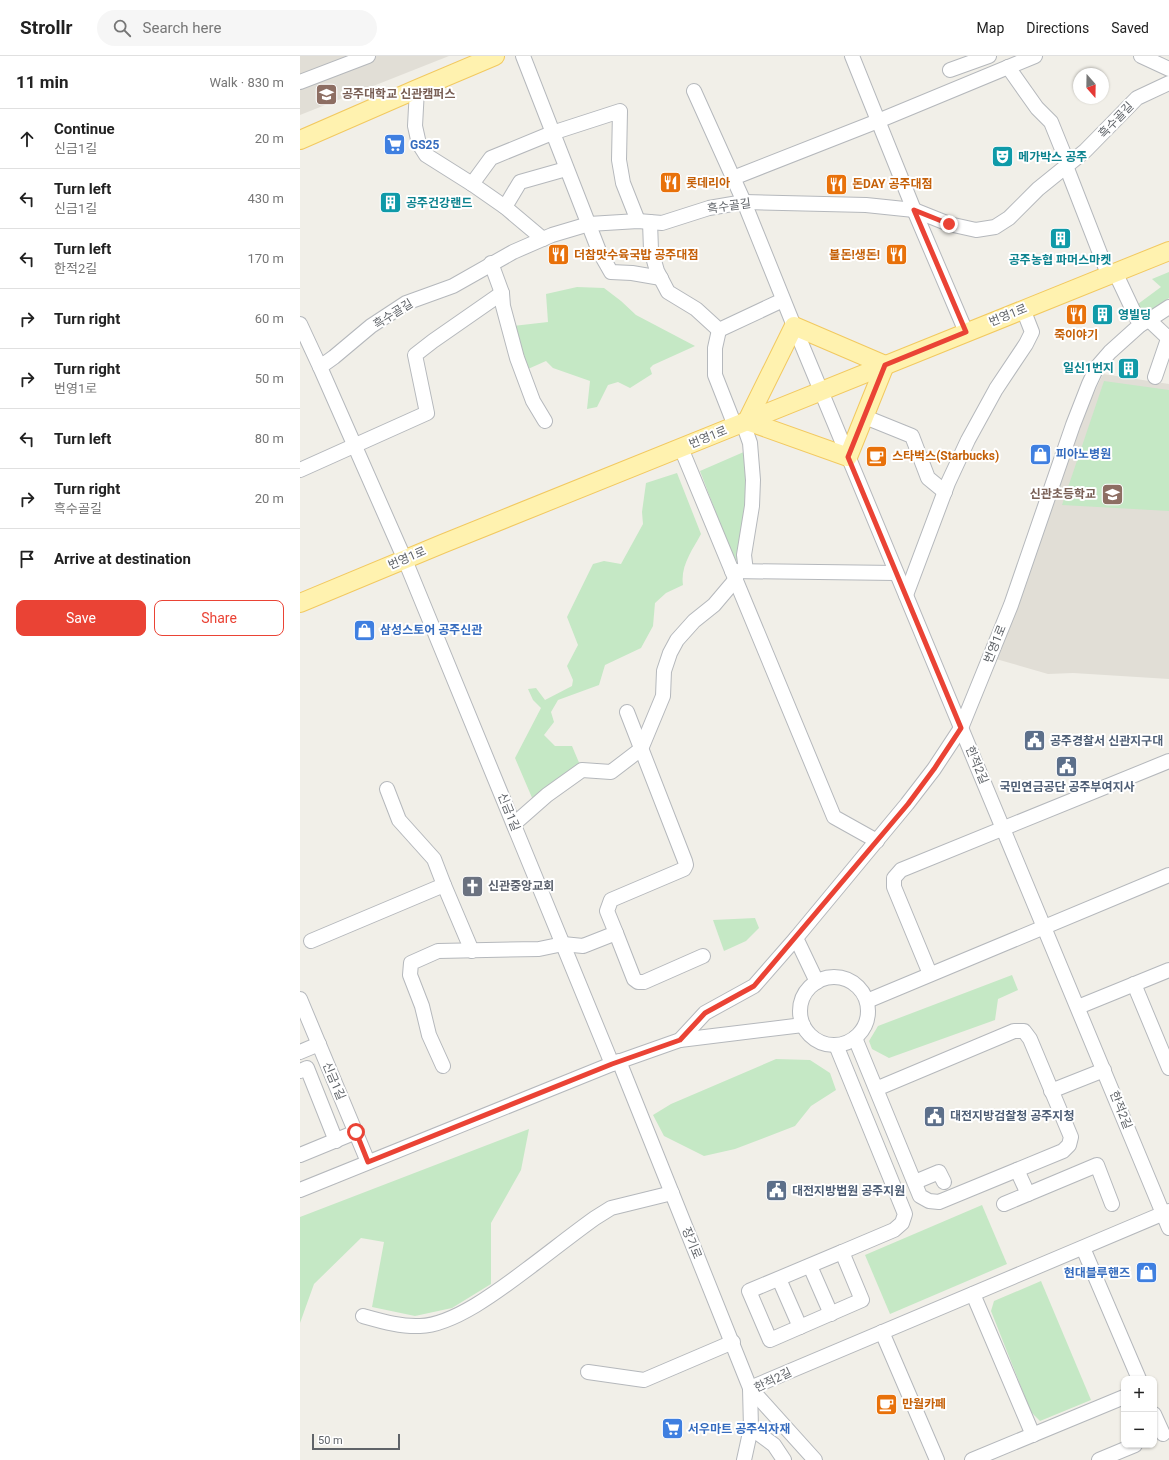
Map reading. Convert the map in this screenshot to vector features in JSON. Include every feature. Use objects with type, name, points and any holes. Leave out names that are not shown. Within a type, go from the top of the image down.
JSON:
[{"type":"main road","points":[[300,140],[417,88],[495,56]]},
{"type":"main road","name":"번영1로","points":[[300,603],[1169,250]]},
{"type":"main road","points":[[794,326],[885,365],[848,457],[742,423],[794,326]]},
{"type":"street","points":[[300,82],[368,56]]},
{"type":"street","points":[[523,56],[599,251],[611,272],[632,273],[661,278]]},
{"type":"street","points":[[852,56],[914,210],[966,332]]},
{"type":"street","points":[[950,70],[989,56]]},
{"type":"street","points":[[733,178],[878,121],[1035,56]]},
{"type":"street","points":[[1141,56],[1169,69]]},
{"type":"street","points":[[1167,56],[1169,61]]},
{"type":"street","points":[[1008,67],[1037,108],[1051,122],[1067,165],[1112,273],[1144,323],[1169,337],[1155,377]]},
{"type":"street","name":"흑수골길","points":[[320,367],[371,326],[406,303],[453,286],[491,263],[513,252],[544,239],[589,224],[644,221],[662,223],[709,208],[744,202],[866,205],[914,210],[949,224],[976,230],[995,227],[1009,218],[1038,189],[1085,151],[1137,98],[1169,83]]},
{"type":"street","points":[[417,88],[414,126],[419,144],[426,154],[505,207],[544,239]]},
{"type":"street","name":"한적2길","points":[[694,91],[744,202],[896,573],[1104,1070],[1166,1213],[1169,1228]]},
{"type":"street","points":[[472,184],[491,158],[552,133],[620,111],[619,160],[623,183],[644,221],[657,271],[668,292],[696,309],[719,330]]},
{"type":"street","points":[[505,207],[520,182],[566,169]]},
{"type":"street","points":[[491,263],[502,293],[503,306],[517,358],[533,401],[545,421]]},
{"type":"street","points":[[300,470],[427,413],[415,355],[433,340],[502,293]]},
{"type":"street","points":[[719,330],[783,300]]},
{"type":"street","name":"번영1로","points":[[961,728],[1011,605],[1073,425],[1097,367],[1110,352],[1144,323],[1169,307]]},
{"type":"street","points":[[906,595],[944,492],[968,440],[996,389],[1026,344],[1032,332],[1023,309]]},
{"type":"street","points":[[300,324],[320,367]]},
{"type":"street","points":[[514,824],[547,795],[582,770],[611,772],[641,750],[663,696],[664,671],[670,653],[677,640],[694,621],[714,605],[738,574],[744,555],[752,506],[753,480],[750,443],[742,423],[715,375],[715,348],[719,330]]},
{"type":"street","name":"신금1길","points":[[320,367],[405,560],[563,944],[615,1063]]},
{"type":"street","points":[[865,417],[912,436],[928,478],[944,492]]},
{"type":"street","points":[[681,448],[738,574],[777,679],[834,817],[877,841]]},
{"type":"street","points":[[738,574],[896,573]]},
{"type":"street","points":[[626,712],[686,865],[681,871],[611,900],[607,911],[634,979],[638,982],[644,982],[703,956]]},
{"type":"street","points":[[680,1040],[705,1013],[754,986],[877,841],[934,769],[961,728]]},
{"type":"street","points":[[930,974],[894,887],[894,878],[901,870],[1169,761]]},
{"type":"street","points":[[387,789],[400,820],[434,859],[472,951]]},
{"type":"street","points":[[867,1001],[1169,875]]},
{"type":"street","points":[[311,941],[444,885]]},
{"type":"street","points":[[444,1066],[429,1035],[422,1006],[410,974],[411,963],[438,952],[539,949],[563,944],[584,946],[616,933]]},
{"type":"street","points":[[796,938],[817,982]]},
{"type":"street","points":[[1078,1006],[1169,970]]},
{"type":"street","points":[[833,976],[844,978],[854,983],[862,991],[867,1001],[868,1011],[862,1030],[855,1038],[836,1045],[826,1044],[816,1040],[808,1033],[800,1014],[801,1003],[805,992],[822,978],[833,976]]},
{"type":"street","points":[[1134,984],[1166,1051],[1169,1068]]},
{"type":"street","name":"신금1길","points":[[300,999],[368,1162]]},
{"type":"street","points":[[300,1190],[615,1063],[680,1040],[803,1024]]},
{"type":"street","points":[[855,1038],[920,1196],[929,1201],[940,1202],[1063,1151],[1069,1145],[1071,1137],[1030,1038],[1024,1031],[1014,1031],[876,1089]]},
{"type":"street","points":[[300,1052],[319,1044]]},
{"type":"street","points":[[836,1045],[904,1214],[902,1223],[894,1230],[842,1252],[749,1292],[770,1340],[862,1300],[842,1252]]},
{"type":"street","name":"장기로","points":[[615,1063],[672,1193],[750,1388],[751,1428],[744,1460]]},
{"type":"street","points":[[300,1071],[307,1068],[336,1141]]},
{"type":"street","points":[[1051,1091],[1104,1070]]},
{"type":"street","points":[[300,1156],[356,1132]]},
{"type":"street","points":[[1004,1204],[1097,1166],[1112,1204]]},
{"type":"street","points":[[1017,1170],[1028,1194]]},
{"type":"street","points":[[915,1182],[939,1172],[944,1182]]},
{"type":"street","points":[[363,1316],[403,1326],[421,1326],[440,1322],[457,1315],[493,1295],[595,1218],[611,1208],[672,1193]]},
{"type":"street","name":"한적2길","points":[[815,1460],[750,1388],[1166,1213]]},
{"type":"street","points":[[1083,1248],[1138,1376]]},
{"type":"street","points":[[810,1266],[831,1314]]},
{"type":"street","points":[[779,1279],[800,1327]]},
{"type":"street","points":[[973,1294],[1033,1435]]},
{"type":"street","points":[[882,1332],[936,1460]]},
{"type":"street","points":[[588,1372],[644,1380],[732,1342]]},
{"type":"street","points":[[972,1460],[1121,1399]]},
{"type":"street","points":[[1157,1422],[1162,1434]]},
{"type":"street","points":[[751,1428],[774,1446],[784,1460]]},
{"type":"street","points":[[1099,1460],[1128,1448]]},
{"type":"shaded area","name":"공주대학교 신관캠퍼스","points":[[300,56],[449,56],[300,115]]},
{"type":"shaded area","name":"신관초등학교","points":[[1103,374],[1169,384],[1169,679],[1073,673],[1048,674],[996,659],[1082,418]]},
{"type":"green space","points":[[1169,272],[1169,298],[1145,315],[1138,304],[1161,287],[1152,279]]},
{"type":"green space","points":[[577,287],[604,288],[636,315],[695,346],[653,365],[650,368],[652,374],[630,388],[618,382],[608,385],[597,407],[587,409],[590,381],[553,368],[546,361],[528,369],[513,326],[548,322],[546,294]]},
{"type":"green space","points":[[1104,381],[1169,390],[1169,511],[1062,505]]},
{"type":"green space","points":[[746,451],[748,485],[740,561],[734,560],[700,471]]},
{"type":"green space","points":[[677,473],[701,534],[685,564],[683,571],[683,585],[666,593],[655,603],[653,626],[641,648],[605,665],[599,685],[558,700],[551,712],[554,722],[544,735],[555,746],[572,746],[580,765],[533,800],[515,758],[541,708],[533,700],[528,689],[536,688],[545,700],[572,686],[573,680],[567,666],[578,645],[567,617],[593,564],[604,561],[621,564],[643,524],[642,512],[646,483]]},
{"type":"green space","points":[[755,918],[759,928],[746,941],[724,951],[713,920]]},
{"type":"green space","points":[[1012,975],[1018,990],[998,999],[995,1020],[889,1058],[872,1049],[869,1041],[878,1026]]},
{"type":"green space","points":[[776,1059],[810,1060],[830,1073],[836,1090],[811,1106],[795,1126],[735,1149],[704,1156],[664,1136],[653,1115],[671,1104]]},
{"type":"green space","points":[[529,1129],[521,1170],[491,1223],[491,1284],[452,1308],[415,1316],[372,1307],[384,1242],[361,1238],[314,1284],[300,1323],[300,1217]]},
{"type":"green space","points":[[982,1205],[1007,1264],[890,1314],[865,1255]]},
{"type":"green space","points":[[1041,1281],[1091,1400],[1040,1421],[1031,1412],[991,1311],[994,1301]]},
{"type":"place","name":"공주대학교 신관캠퍼스","points":[[326,94]]},
{"type":"place","name":"GS25","points":[[395,145]]},
{"type":"place","name":"메가박스 공주","points":[[1003,157]]},
{"type":"place","name":"롯데리아","points":[[670,183]]},
{"type":"place","name":"돈DAY 공주대점","points":[[837,184]]},
{"type":"place","name":"공주건강랜드","points":[[391,203]]},
{"type":"place","name":"공주농협 파머스마켓","points":[[1060,239]]},
{"type":"place","name":"더참맛수육국밥 공주대점","points":[[559,255]]},
{"type":"place","name":"불돈!생돈!","points":[[896,255]]},
{"type":"place","name":"죽이야기","points":[[1076,314]]},
{"type":"place","name":"영빌딩","points":[[1103,315]]},
{"type":"place","name":"일신1번지","points":[[1129,368]]},
{"type":"place","name":"피아노병원","points":[[1040,454]]},
{"type":"place","name":"스타벅스(Starbucks)","points":[[877,456]]},
{"type":"place","name":"신관초등학교","points":[[1112,494]]},
{"type":"place","name":"삼성스토어 공주신관","points":[[364,630]]},
{"type":"place","name":"공주경찰서 신관지구대","points":[[1034,741]]},
{"type":"place","name":"국민연금공단 공주부여지사","points":[[1067,766]]},
{"type":"place","name":"신관중앙교회","points":[[472,886]]},
{"type":"place","name":"대전지방검찰청 공주지청","points":[[935,1116]]},
{"type":"place","name":"대전지방법원 공주지원","points":[[777,1191]]},
{"type":"place","name":"현대블루핸즈","points":[[1146,1273]]},
{"type":"place","name":"만월카페","points":[[886,1404]]},
{"type":"place","name":"서우마트 공주식자재","points":[[672,1429]]},
{"type":"route","points":[[356,1132],[368,1162],[612,1064],[680,1040],[705,1013],[754,986],[908,804],[934,769],[961,728],[848,457],[885,365],[966,332],[914,210],[949,224]]}]
